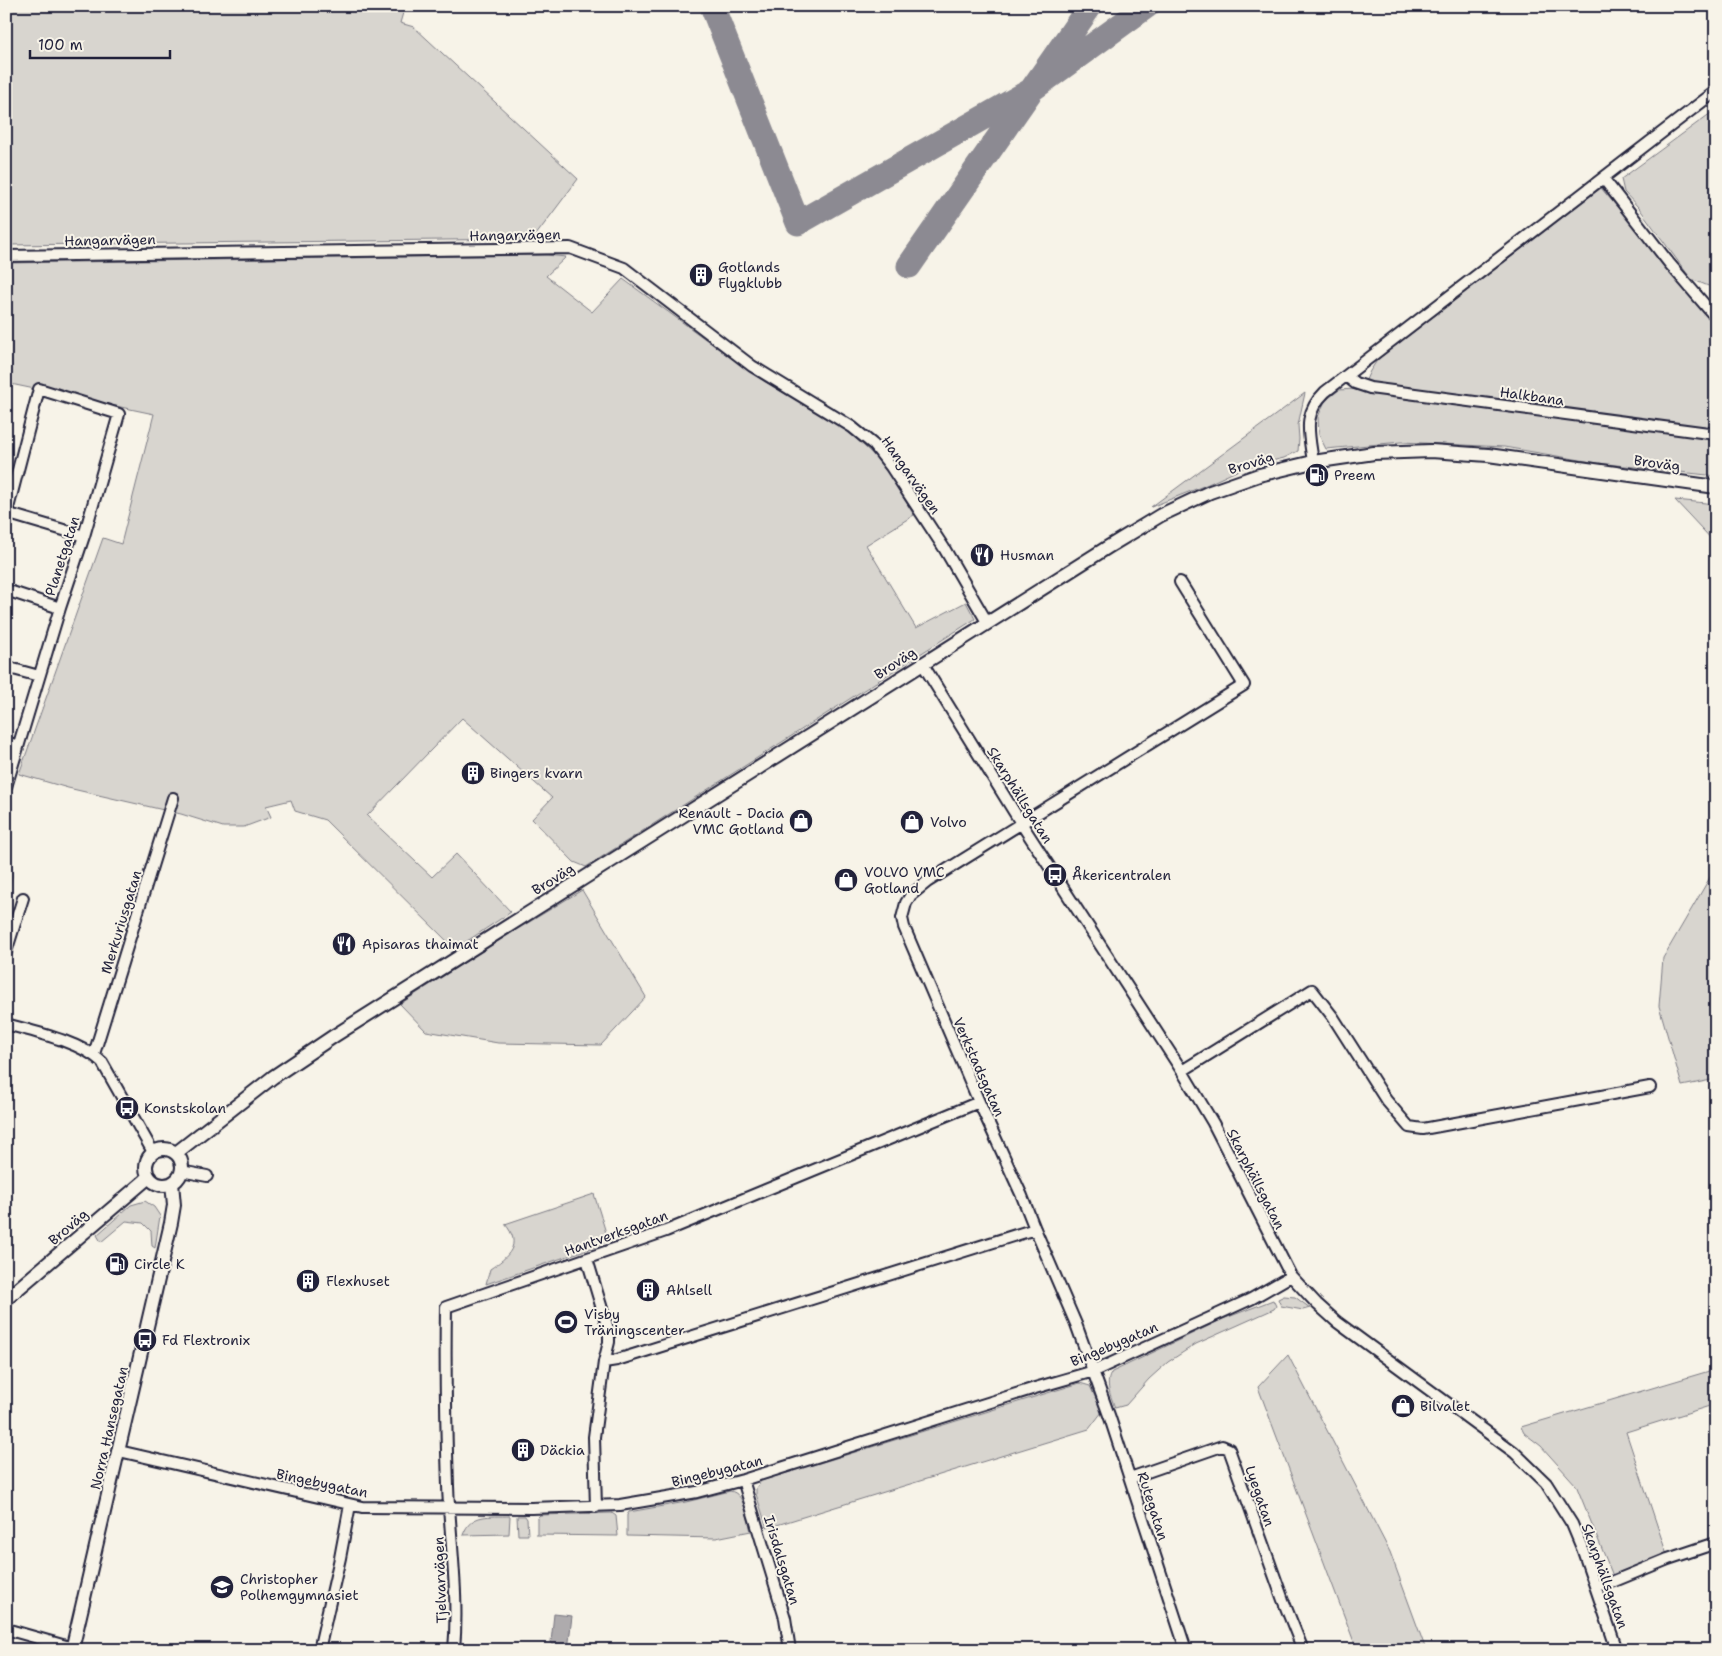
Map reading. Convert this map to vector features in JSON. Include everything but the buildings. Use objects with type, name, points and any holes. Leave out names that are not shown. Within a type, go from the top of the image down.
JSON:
[{"type":"main road","name":"Broväg","points":[[176,1153],[273,1077],[334,1036],[987,622],[1161,515],[1238,482],[1313,462],[1374,453],[1432,451],[1488,455],[1716,486]]},
{"type":"main road","points":[[164,1149],[176,1153],[181,1162],[178,1178],[172,1183],[160,1184],[153,1181],[149,1176],[146,1164],[153,1152],[164,1149]]},
{"type":"main road","name":"Broväg","points":[[6,1299],[149,1176]]},
{"type":"main road","name":"Norra Hansegatan","points":[[72,1649],[171,1223],[174,1205],[172,1183]]},
{"type":"street","points":[[1313,462],[1309,417],[1312,407],[1324,392],[1716,91]]},
{"type":"street","points":[[1603,178],[1670,263],[1711,312],[1716,314]]},
{"type":"street","name":"Hangarvägen","points":[[6,256],[570,248],[624,268],[752,366],[852,426],[874,445],[891,467],[944,548],[987,622]]},
{"type":"street","name":"Halkbana","points":[[1346,376],[1355,383],[1370,388],[1716,434]]},
{"type":"street","name":"Planetgatan","points":[[6,514],[39,389],[119,414],[84,536],[60,608],[6,787]]},
{"type":"street","points":[[6,514],[84,536]]},
{"type":"street","points":[[1021,823],[1244,686],[1180,582]]},
{"type":"street","points":[[6,590],[60,608]]},
{"type":"street","name":"Skarphällsgatan","points":[[922,663],[1021,823],[1182,1071],[1213,1123],[1291,1276],[1337,1322],[1514,1452],[1534,1469],[1572,1524],[1596,1586],[1617,1650]]},
{"type":"street","points":[[6,667],[39,676]]},
{"type":"street","points":[[6,742],[18,746]]},
{"type":"street","name":"Merkuriusgatan","points":[[94,1054],[173,798]]},
{"type":"street","name":"Verkstadsgatan","points":[[1021,823],[927,882],[911,895],[903,909],[902,918],[910,943],[1022,1196],[1094,1371]]},
{"type":"street","points":[[6,952],[23,898]]},
{"type":"street","points":[[1182,1071],[1312,990],[1333,1017],[1386,1100],[1409,1127],[1423,1129],[1650,1087]]},
{"type":"street","points":[[6,1024],[73,1045],[94,1054],[102,1062],[153,1152]]},
{"type":"street","name":"Hantverksgatan","points":[[450,1508],[446,1307],[684,1224],[979,1102]]},
{"type":"street","points":[[181,1170],[207,1176]]},
{"type":"street","points":[[604,1362],[626,1357],[1035,1229]]},
{"type":"street","points":[[587,1259],[609,1332],[594,1437],[596,1507]]},
{"type":"street","name":"Bingebygatan","points":[[119,1451],[362,1508],[596,1507],[651,1501],[698,1492],[743,1480],[1094,1371],[1251,1299],[1291,1276]]},
{"type":"street","name":"Rutegatan","points":[[1094,1371],[1186,1650]]},
{"type":"street","name":"Lyegatan","points":[[1130,1478],[1222,1446],[1229,1449],[1303,1650]]},
{"type":"street","name":"Irisdalsgatan","points":[[743,1480],[785,1618],[790,1650]]},
{"type":"street","points":[[319,1650],[350,1506]]},
{"type":"street","name":"Tjelvarvägen","points":[[450,1508],[456,1596],[454,1650]]},
{"type":"street","points":[[1596,1586],[1612,1582],[1668,1559],[1716,1544]]},
{"type":"street","points":[[6,1630],[72,1649]]},
{"type":"shaded area","points":[[6,6],[405,6],[400,23],[414,27],[578,179],[533,239],[6,245]]},
{"type":"shaded area","points":[[1715,110],[1716,292],[1711,287],[1691,279],[1639,208],[1624,192],[1621,179]]},
{"type":"shaded area","points":[[1601,188],[1716,323],[1716,476],[1598,463],[1504,447],[1401,442],[1326,449],[1319,435],[1318,417],[1325,401],[1339,390],[1354,389],[1365,382],[1378,359]]},
{"type":"shaded area","points":[[546,255],[566,257],[546,276],[592,312],[623,279],[756,376],[849,432],[882,463],[914,515],[866,545],[916,628],[966,602],[975,619],[586,867],[574,862],[532,819],[552,798],[462,718],[367,816],[432,877],[456,854],[511,912],[455,949],[325,820],[295,811],[291,800],[266,806],[271,817],[244,827],[223,827],[181,814],[68,788],[19,774],[103,538],[121,544],[154,414],[6,383],[6,263]]},
{"type":"shaded area","points":[[1305,393],[1298,425],[1298,451],[1284,458],[1243,468],[1151,507]]},
{"type":"shaded area","points":[[1675,500],[1716,504],[1716,544]]},
{"type":"shaded area","points":[[6,843],[11,850],[12,876],[6,911]]},
{"type":"shaded area","points":[[1716,867],[1716,1079],[1682,1086],[1659,1006],[1663,958]]},
{"type":"shaded area","points":[[582,890],[646,997],[601,1045],[498,1043],[426,1031],[400,1004],[498,941]]},
{"type":"shaded area","points":[[594,1194],[607,1236],[603,1244],[486,1284],[490,1269],[507,1255],[513,1244],[513,1238],[505,1224]]},
{"type":"shaded area","points":[[145,1201],[154,1207],[160,1216],[155,1248],[152,1246],[151,1231],[143,1223],[126,1221],[101,1242],[97,1235],[131,1205]]},
{"type":"shaded area","points":[[1284,1296],[1295,1297],[1310,1308],[1303,1310],[1281,1306],[1278,1299]]},
{"type":"shaded area","points":[[1273,1300],[1276,1306],[1274,1309],[1196,1344],[1168,1362],[1149,1379],[1126,1405],[1115,1408],[1108,1385],[1112,1372],[1223,1319]]},
{"type":"shaded area","points":[[1288,1355],[1390,1552],[1426,1650],[1357,1650],[1258,1387]]},
{"type":"shaded area","points":[[1716,1369],[1716,1404],[1626,1432],[1667,1555],[1613,1576],[1576,1485],[1541,1446],[1524,1433],[1521,1427]]},
{"type":"shaded area","points":[[1080,1383],[1090,1386],[1102,1412],[1089,1429],[767,1528],[756,1494],[756,1488],[761,1481]]},
{"type":"shaded area","points":[[730,1491],[739,1496],[742,1501],[751,1531],[716,1538],[627,1536],[627,1515],[629,1512],[686,1502]]},
{"type":"shaded area","points":[[612,1513],[616,1516],[618,1536],[537,1535],[537,1518],[540,1515]]},
{"type":"shaded area","points":[[488,1516],[510,1516],[509,1534],[463,1535],[466,1528],[476,1519]]},
{"type":"shaded area","points":[[517,1516],[525,1516],[527,1519],[528,1535],[518,1535]]},
{"type":"shaded area","points":[[554,1614],[572,1616],[568,1650],[557,1650],[551,1642]]},
{"type":"taxiway","points":[[712,6],[798,223],[1030,91],[1147,6]]},
{"type":"taxiway","points":[[909,266],[1090,6]]},
{"type":"place","name":"Gotlands Flygklubb","points":[[701,275]]},
{"type":"place","name":"Preem","points":[[1317,475]]},
{"type":"place","name":"Husman","points":[[982,555]]},
{"type":"place","name":"Bingers kvarn","points":[[473,773]]},
{"type":"place","name":"Renault - Dacia VMC Gotland","points":[[801,821]]},
{"type":"place","name":"Volvo","points":[[912,822]]},
{"type":"place","name":"Åkericentralen","points":[[1055,875]]},
{"type":"place","name":"VOLVO VMC Gotland","points":[[846,880]]},
{"type":"place","name":"Apisaras thaimat","points":[[344,944]]},
{"type":"place","name":"Konstskolan","points":[[127,1108]]},
{"type":"place","name":"Circle K","points":[[117,1264]]},
{"type":"place","name":"Flexhuset","points":[[308,1281]]},
{"type":"place","name":"Ahlsell","points":[[648,1290]]},
{"type":"place","name":"Visby Träningscenter","points":[[566,1322]]},
{"type":"place","name":"Fd Flextronix","points":[[145,1340]]},
{"type":"place","name":"Bilvalet","points":[[1403,1406]]},
{"type":"place","name":"Däckia","points":[[523,1450]]},
{"type":"place","name":"Christopher Polhemgymnasiet","points":[[222,1587]]}]
